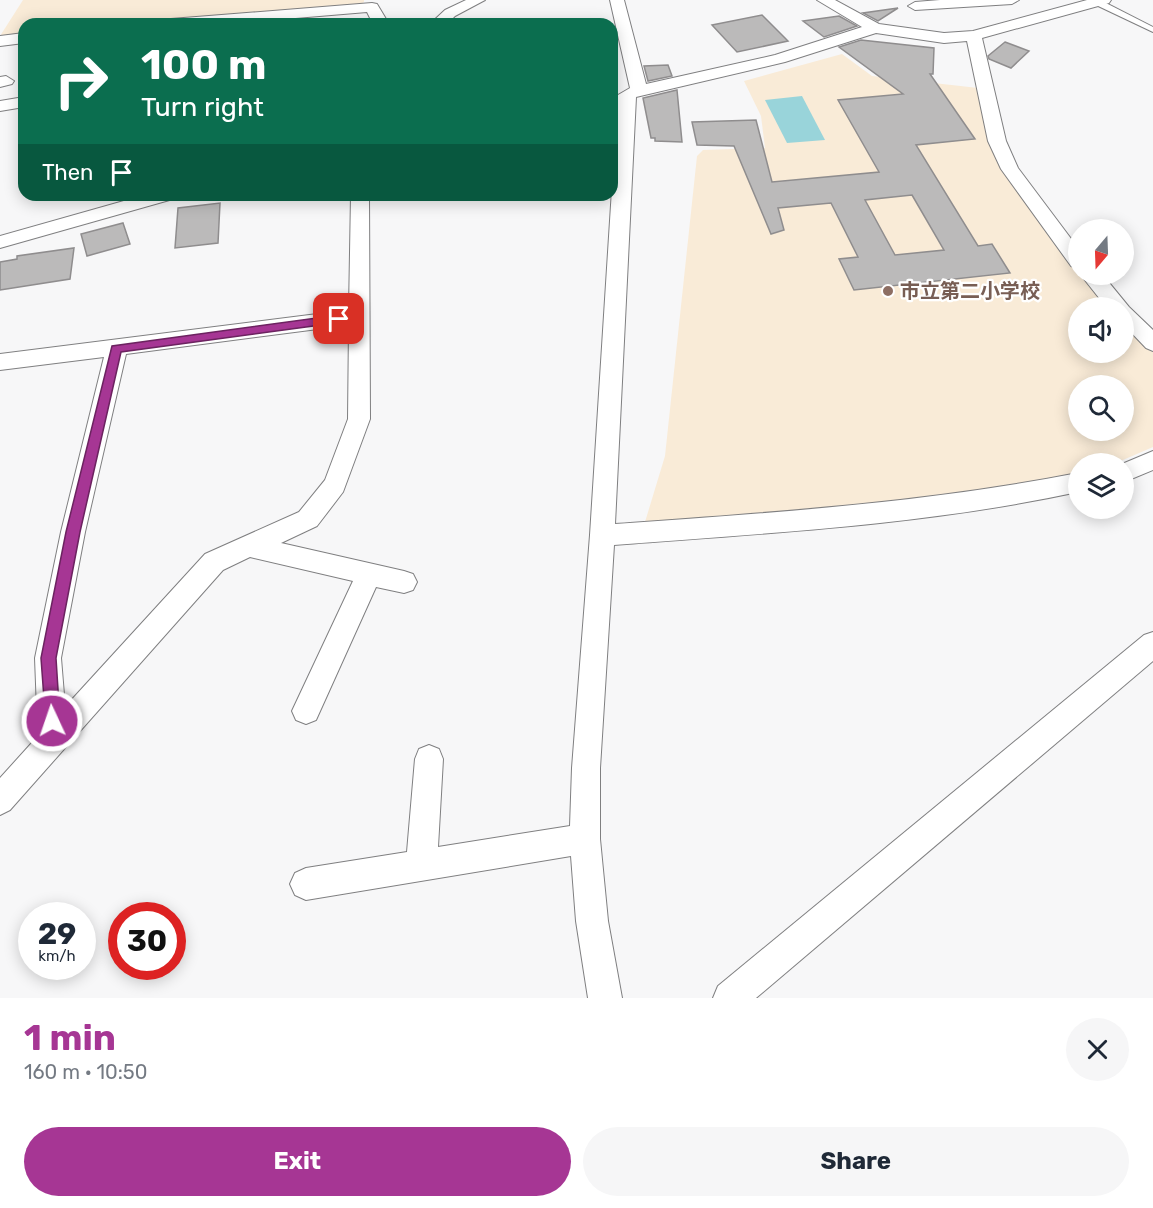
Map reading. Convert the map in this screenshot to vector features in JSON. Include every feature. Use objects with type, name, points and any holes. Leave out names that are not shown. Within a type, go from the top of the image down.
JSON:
[{"type":"street","points":[[445,18],[450,13],[478,0]]},
{"type":"street","points":[[605,998],[592,921],[585,839],[586,768],[602,535],[626,94],[617,0]]},
{"type":"street","points":[[824,0],[875,28],[944,38],[974,36],[1100,1]]},
{"type":"street","points":[[912,3],[1012,0]]},
{"type":"street","points":[[912,3],[944,38]]},
{"type":"street","points":[[250,18],[371,4],[378,18]]},
{"type":"street","points":[[626,94],[779,59],[875,28]]},
{"type":"street","points":[[974,36],[997,141],[1010,169],[1068,247]]},
{"type":"street","points":[[0,41],[18,39]]},
{"type":"street","points":[[0,106],[18,103]]},
{"type":"street","points":[[0,242],[145,201]]},
{"type":"street","points":[[0,800],[214,562],[308,519],[335,485],[358,419],[361,316],[360,201]]},
{"type":"street","points":[[1099,285],[1110,297]]},
{"type":"street","points":[[0,362],[361,316]]},
{"type":"street","points":[[1134,323],[1153,343]]},
{"type":"street","points":[[53,742],[48,658],[73,532],[116,349]]},
{"type":"street","points":[[1134,469],[1153,460]]},
{"type":"street","points":[[602,535],[868,514],[1037,492],[1068,485]]},
{"type":"street","points":[[249,546],[404,582]]},
{"type":"street","points":[[306,711],[369,574]]},
{"type":"street","points":[[730,998],[1153,644]]},
{"type":"street","points":[[421,865],[429,759]]},
{"type":"street","points":[[306,884],[585,839]]},
{"type":"lane","points":[[1100,1],[1153,30]]},
{"type":"shaded area","points":[[23,0],[364,0],[357,6],[212,18],[18,18],[18,34],[0,36]]},
{"type":"shaded area","name":"市立第二小学校","points":[[842,54],[872,76],[978,88],[1001,167],[1054,244],[1068,260],[1068,285],[1089,285],[1099,297],[1068,297],[1068,363],[1134,363],[1134,335],[1153,352],[1153,447],[1134,455],[1134,453],[1068,453],[1068,475],[1027,484],[865,506],[645,522],[665,456],[697,156],[703,150],[765,148],[761,116],[744,81]]},
{"type":"water","points":[[802,96],[825,140],[787,143],[765,100]]},
{"type":"building","points":[[898,8],[878,21],[863,13]]},
{"type":"building","points":[[762,15],[788,41],[737,52],[712,25]]},
{"type":"building","points":[[839,16],[857,26],[824,37],[803,21]]},
{"type":"building","points":[[861,40],[934,48],[933,74],[930,74],[975,139],[916,145],[978,246],[992,244],[1010,273],[854,290],[839,259],[858,257],[831,203],[778,208],[784,230],[771,234],[734,146],[697,145],[692,122],[756,120],[772,182],[879,172],[838,100],[903,94],[839,47]],"holes":[[[912,195],[944,250],[895,255],[865,200]]]},
{"type":"building","points":[[1005,42],[1029,51],[1011,68],[989,59],[988,56]]},
{"type":"building","points":[[668,65],[672,76],[648,81],[644,66]]},
{"type":"building","points":[[677,90],[682,142],[655,141],[655,138],[651,138],[643,98]]},
{"type":"building","points":[[220,203],[218,243],[175,248],[178,208]]},
{"type":"building","points":[[123,223],[130,244],[87,256],[81,234]]},
{"type":"building","points":[[74,248],[70,279],[0,290],[0,262],[17,259],[17,256]]},
{"type":"place","name":"市立第二小学校","points":[[888,291]]},
{"type":"route","points":[[52,721],[48,658],[73,532],[116,349],[339,319]]}]
